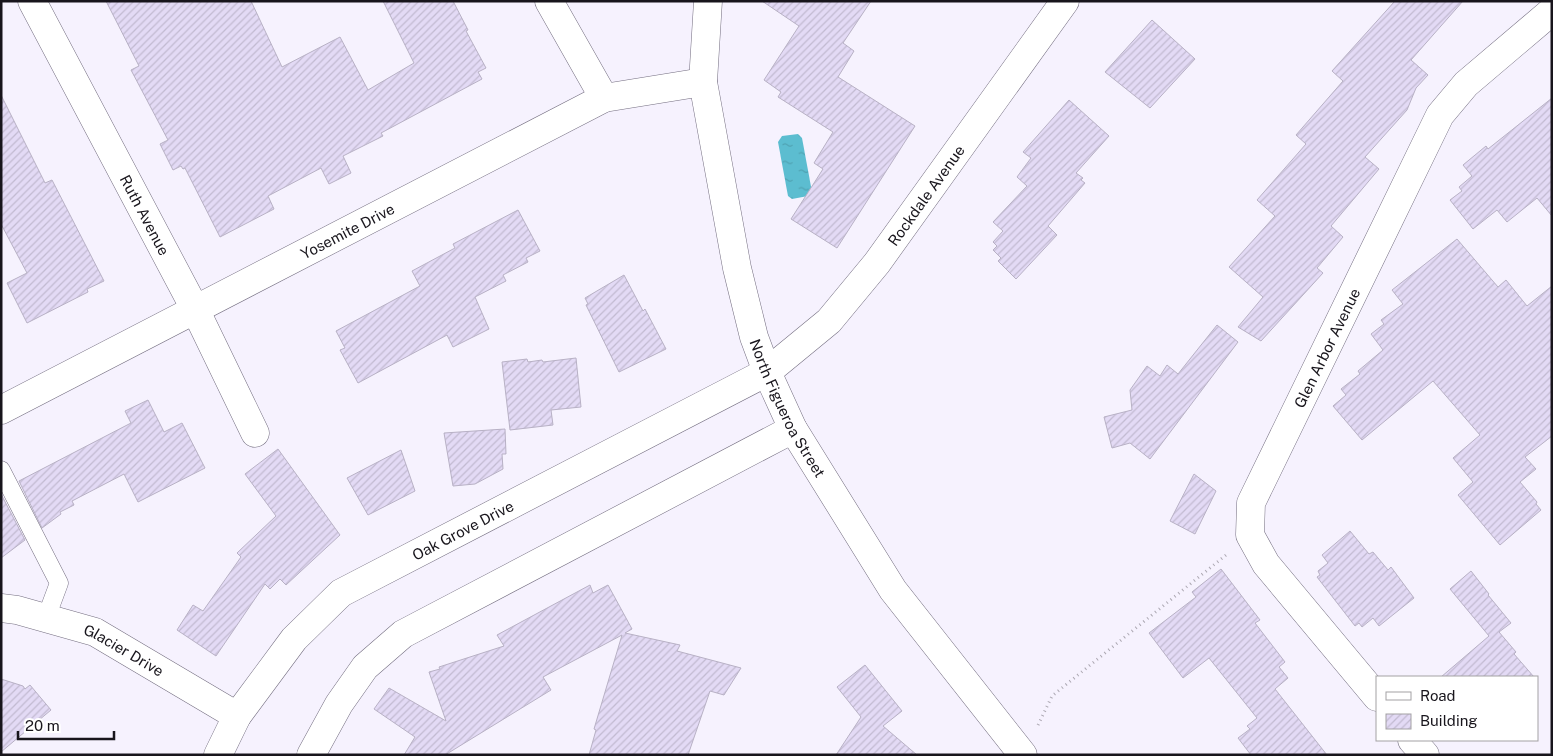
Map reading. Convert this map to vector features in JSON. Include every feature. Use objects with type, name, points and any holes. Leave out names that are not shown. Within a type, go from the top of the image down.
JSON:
[{"type":"street","name":"Ruth Avenue","points":[[32,1],[196,308],[255,433]]},
{"type":"street","points":[[550,1],[604,98]]},
{"type":"street","name":"North Figueroa Street","points":[[708,1],[704,82],[737,268],[754,337],[767,372],[793,429],[893,590],[1022,755]]},
{"type":"street","name":"Rockdale Avenue","points":[[767,372],[829,322],[877,263],[1065,1]]},
{"type":"street","name":"Glen Arbor Avenue","points":[[1250,535],[1251,503],[1440,115],[1466,84],[1552,11]]},
{"type":"street","name":"Yosemite Drive","points":[[1,410],[604,98],[704,82]]},
{"type":"street","name":"Oak Grove Drive","points":[[218,755],[236,716],[294,639],[341,593],[767,372]]},
{"type":"street","points":[[311,755],[339,704],[365,667],[403,634],[793,429]]},
{"type":"street","points":[[1250,535],[1266,564],[1376,696]]},
{"type":"street","name":"Glacier Drive","points":[[1,608],[17,610],[95,632],[236,716]]},
{"type":"street","points":[[1413,741],[1425,755]]},
{"type":"lane","points":[[1,470],[59,583],[46,618]]},
{"type":"path","points":[[1036,729],[1052,696],[1250,535]]},
{"type":"water","points":[[798,134],[802,138],[812,192],[808,196],[792,199],[788,196],[778,142],[782,136]]},
{"type":"building","points":[[106,1],[251,1],[282,67],[340,37],[368,90],[414,63],[383,1],[453,1],[468,30],[466,31],[486,68],[478,72],[482,79],[381,133],[383,136],[343,156],[351,173],[329,184],[321,168],[268,196],[274,209],[220,237],[185,168],[183,169],[181,166],[173,170],[160,144],[168,140],[131,70],[139,66]]},
{"type":"building","points":[[762,1],[871,1],[843,43],[854,51],[838,77],[915,126],[837,248],[791,219],[823,169],[814,163],[833,132],[778,97],[781,92],[764,80],[799,26]]},
{"type":"building","points":[[1395,1],[1463,1],[1411,60],[1428,75],[1416,88],[1407,110],[1365,157],[1379,169],[1331,226],[1343,237],[1317,268],[1323,273],[1261,341],[1238,327],[1263,297],[1229,267],[1275,216],[1257,200],[1306,144],[1296,135],[1343,81],[1332,71]]},
{"type":"building","points":[[1152,20],[1195,59],[1150,108],[1105,72]]},
{"type":"building","points":[[1,95],[45,183],[52,180],[104,281],[87,289],[88,292],[27,323],[7,283],[27,273],[1,224]]},
{"type":"building","points":[[1552,98],[1552,216],[1537,198],[1507,222],[1497,210],[1473,229],[1450,200],[1462,191],[1459,187],[1472,176],[1463,165],[1486,146],[1488,149]]},
{"type":"building","points":[[1069,100],[1109,136],[1076,173],[1083,178],[1081,180],[1085,183],[1048,226],[1057,235],[1016,279],[998,261],[1001,258],[993,250],[997,246],[993,242],[1003,231],[993,222],[1027,186],[1017,177],[1031,158],[1023,152]]},
{"type":"building","points":[[518,210],[540,251],[526,258],[528,262],[503,275],[506,281],[475,297],[489,329],[453,347],[447,335],[358,383],[340,350],[345,348],[336,331],[420,286],[412,271],[455,248],[453,244]]},
{"type":"building","points":[[1457,239],[1498,287],[1506,280],[1527,306],[1552,286],[1552,436],[1525,457],[1536,469],[1520,482],[1537,502],[1536,504],[1541,510],[1500,545],[1458,495],[1473,482],[1453,458],[1480,435],[1433,381],[1362,440],[1333,406],[1346,395],[1341,389],[1360,374],[1358,371],[1383,350],[1371,334],[1384,324],[1381,320],[1403,304],[1392,290]]},
{"type":"building","points":[[624,275],[666,349],[619,372],[586,305],[588,304],[585,298]]},
{"type":"building","points":[[1217,325],[1238,342],[1150,459],[1130,443],[1112,448],[1104,417],[1132,410],[1130,390],[1147,366],[1160,376],[1167,365],[1178,374]]},
{"type":"building","points":[[576,358],[581,407],[551,410],[553,425],[510,430],[502,362],[527,359],[528,362],[542,360],[543,362]]},
{"type":"building","points":[[148,400],[164,432],[182,423],[205,468],[138,502],[124,474],[72,501],[74,505],[60,512],[61,514],[42,528],[19,481],[131,423],[125,411]]},
{"type":"building","points":[[505,429],[506,454],[502,454],[503,469],[475,484],[453,486],[444,433]]},
{"type":"building","points":[[278,449],[340,535],[286,585],[280,579],[270,589],[265,584],[216,656],[177,630],[193,605],[203,611],[241,557],[237,553],[276,516],[245,474]]},
{"type":"building","points":[[401,450],[415,491],[368,515],[347,478]]},
{"type":"building","points":[[1194,474],[1216,491],[1195,534],[1170,521]]},
{"type":"building","points":[[1,494],[25,540],[1,558]]},
{"type":"building","points":[[1350,531],[1369,554],[1373,552],[1388,570],[1391,567],[1414,598],[1379,626],[1373,618],[1362,627],[1359,623],[1355,626],[1317,577],[1320,575],[1318,571],[1328,563],[1322,555]]},
{"type":"building","points":[[1221,569],[1260,620],[1255,623],[1285,662],[1279,667],[1288,678],[1275,689],[1327,755],[1251,755],[1238,738],[1250,729],[1247,726],[1257,718],[1209,658],[1183,678],[1149,633],[1196,597],[1192,592]]},
{"type":"building","points":[[1471,571],[1511,623],[1499,632],[1516,652],[1514,654],[1533,676],[1442,676],[1489,636],[1450,589]]},
{"type":"building","points":[[590,585],[593,593],[608,585],[632,629],[625,633],[680,645],[677,651],[741,668],[724,695],[710,691],[688,755],[589,755],[596,730],[594,729],[622,635],[543,677],[551,690],[445,755],[404,755],[415,737],[374,709],[389,688],[446,721],[429,672],[504,646],[497,635]]},
{"type":"building","points":[[865,665],[902,711],[883,726],[917,755],[836,755],[861,717],[837,687]]},
{"type":"building","points":[[1,679],[23,686],[25,689],[30,685],[51,710],[1,752]]}]
